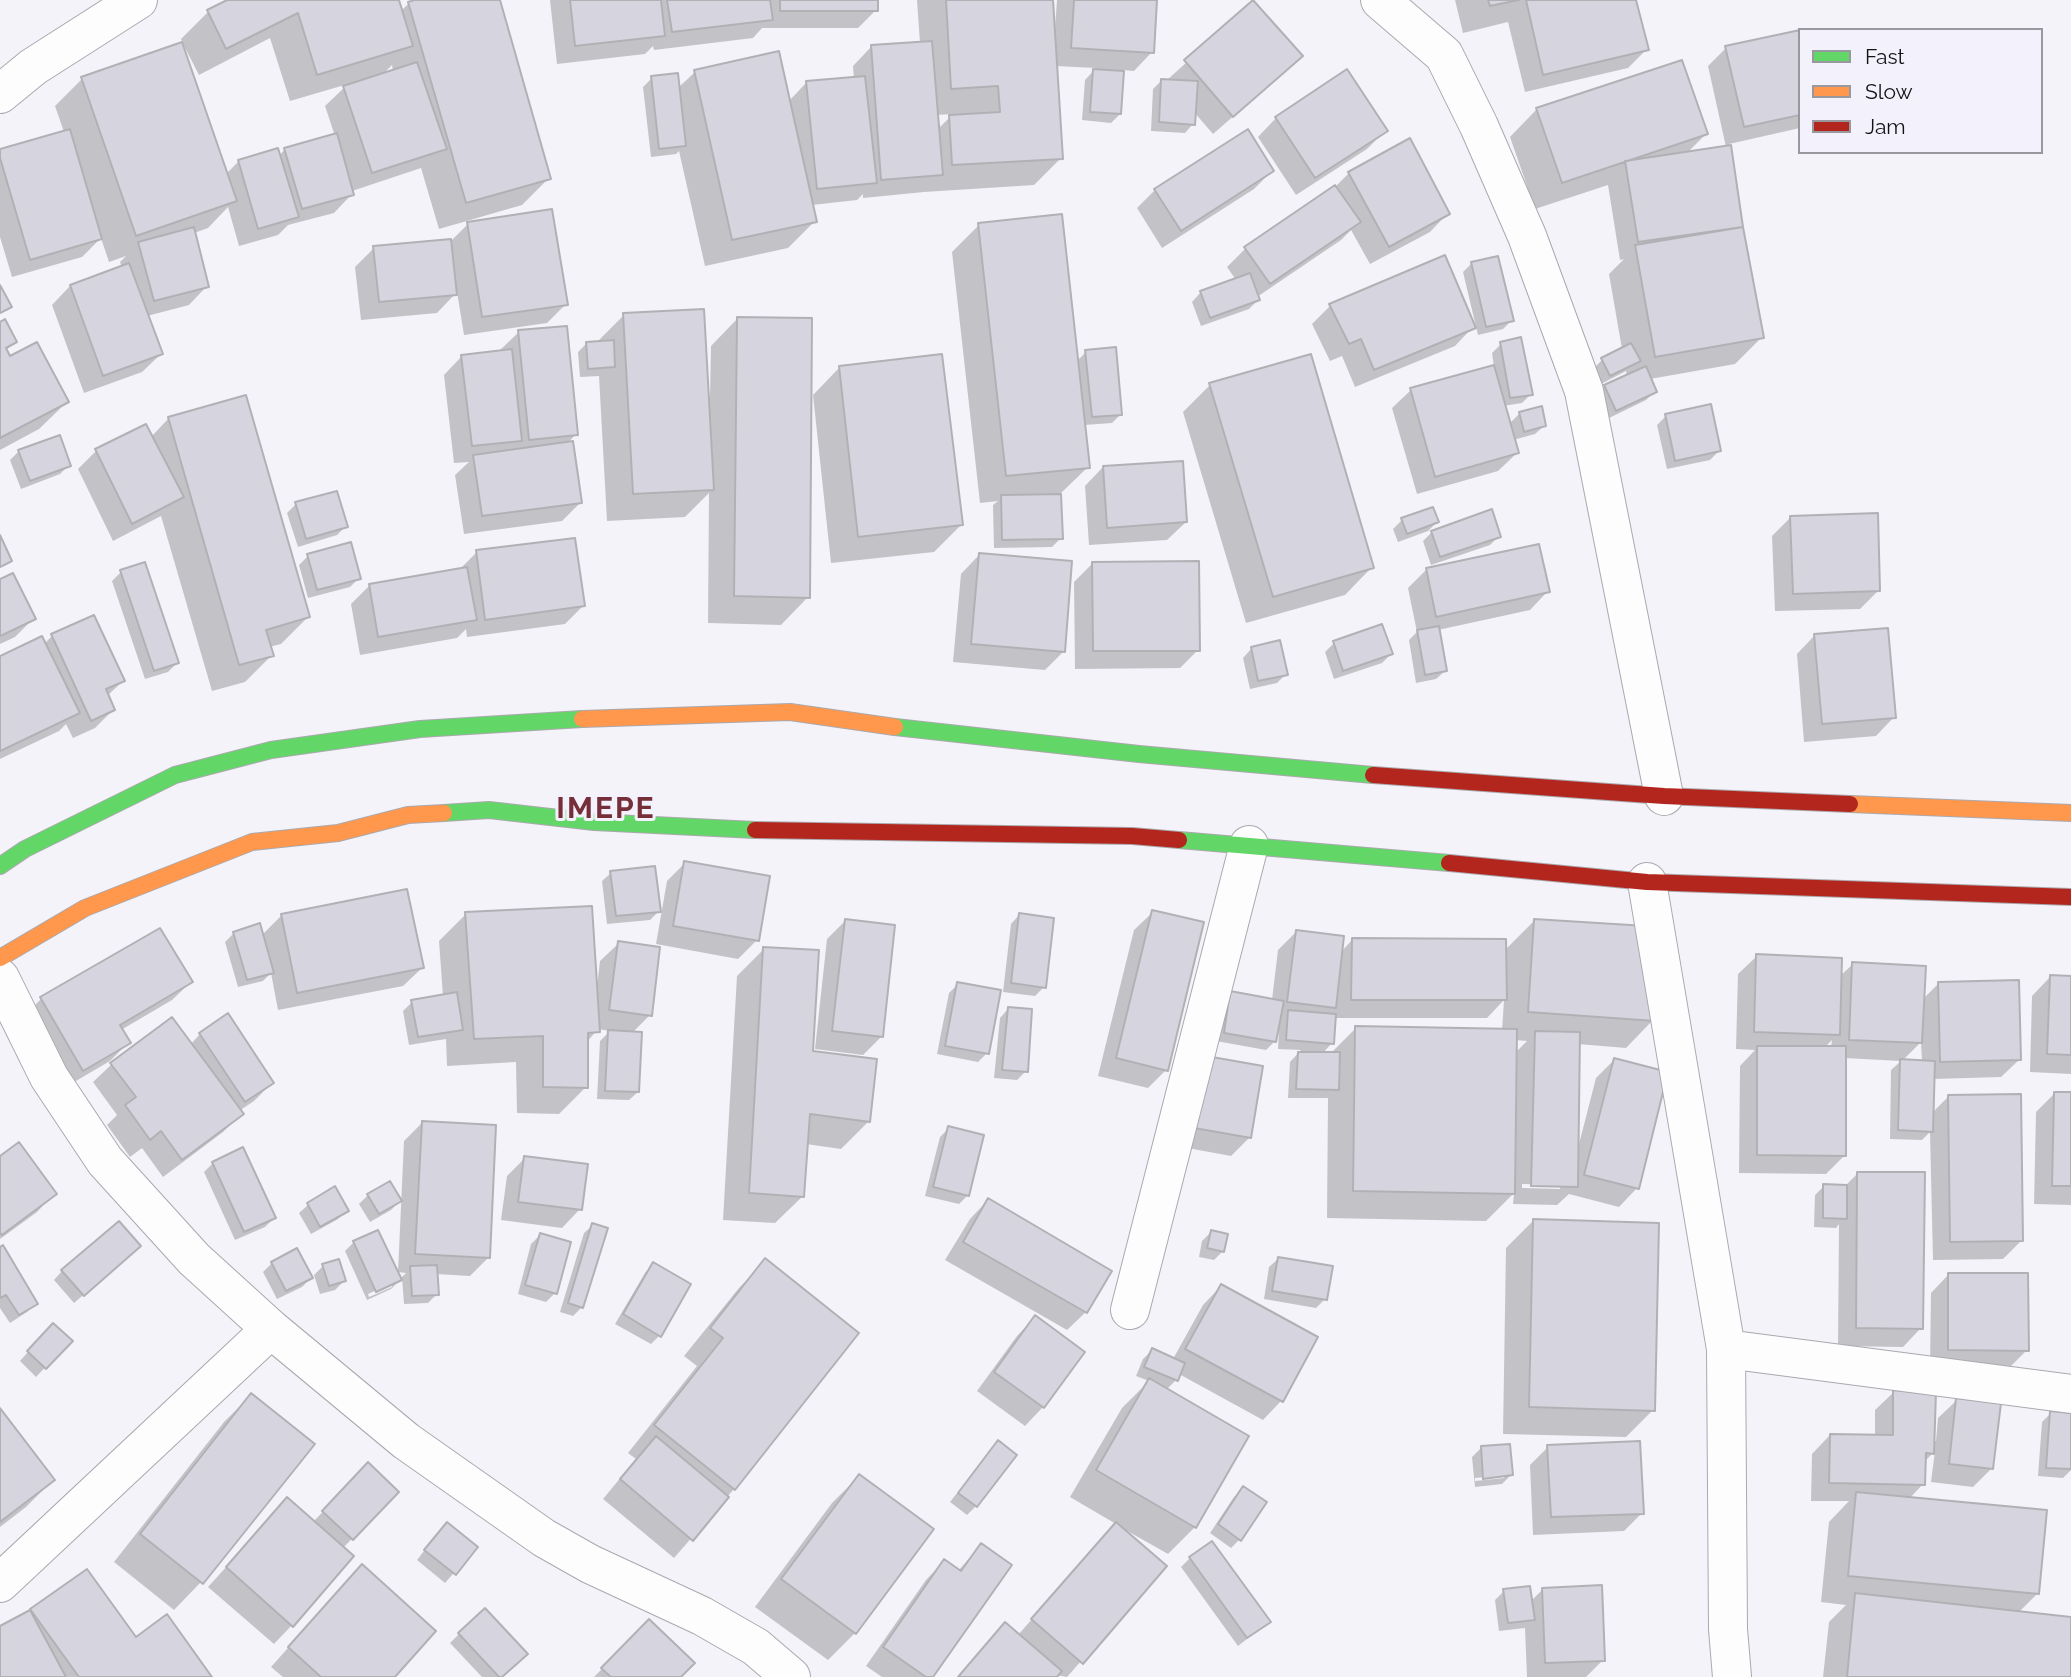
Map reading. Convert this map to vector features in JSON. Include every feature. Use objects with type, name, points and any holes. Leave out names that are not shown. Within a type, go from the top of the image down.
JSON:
[{"type":"main road","points":[[0,866],[25,849],[175,775],[271,750],[420,729],[627,716],[790,712],[909,729],[1139,754],[1459,783],[1664,796],[2071,813]]},
{"type":"main road","points":[[0,958],[85,908],[252,842],[338,833],[408,815],[489,810],[594,822],[784,831],[1132,836],[1647,882],[2071,897]]},
{"type":"street","points":[[0,93],[33,67],[138,0]]},
{"type":"street","points":[[1380,0],[1444,55],[1479,126],[1527,236],[1584,391],[1664,796]]},
{"type":"street","points":[[1130,1310],[1249,845]]},
{"type":"street","points":[[1647,882],[1726,1349],[1728,1629],[1732,1677]]},
{"type":"street","points":[[0,978],[49,1077],[105,1161],[194,1259],[271,1329],[406,1441],[544,1538],[602,1570],[702,1616],[756,1647],[791,1677]]},
{"type":"street","points":[[0,1583],[271,1329]]},
{"type":"street","points":[[1726,1349],[2071,1394]]},
{"type":"building","points":[[227,0],[399,0],[413,46],[317,75],[298,13],[226,49],[207,10]]},
{"type":"building","points":[[500,0],[551,179],[466,203],[408,2]]},
{"type":"building","points":[[570,0],[661,0],[665,36],[575,46]]},
{"type":"building","points":[[667,0],[770,0],[773,20],[672,32]]},
{"type":"building","points":[[780,0],[878,0],[878,11],[780,11]]},
{"type":"building","points":[[946,0],[1053,0],[1063,159],[952,165],[949,115],[1000,112],[998,86],[951,89]]},
{"type":"building","points":[[1074,0],[1157,0],[1154,53],[1071,48]]},
{"type":"building","points":[[1253,0],[1303,56],[1233,117],[1184,60]]},
{"type":"building","points":[[1488,0],[1519,0],[1490,6]]},
{"type":"building","points":[[1526,0],[1636,0],[1649,50],[1543,75]]},
{"type":"building","points":[[1798,30],[1798,115],[1744,127],[1725,46]]},
{"type":"building","points":[[932,41],[943,175],[881,180],[871,45]]},
{"type":"building","points":[[182,42],[237,201],[136,236],[81,77]]},
{"type":"building","points":[[779,51],[817,222],[732,240],[694,70]]},
{"type":"building","points":[[1682,60],[1708,134],[1562,183],[1536,108]]},
{"type":"building","points":[[417,62],[447,149],[372,173],[343,86]]},
{"type":"building","points":[[1093,69],[1124,71],[1121,114],[1090,112]]},
{"type":"building","points":[[1347,69],[1388,131],[1315,178],[1275,117]]},
{"type":"building","points":[[678,73],[686,146],[659,149],[651,76]]},
{"type":"building","points":[[865,76],[877,183],[817,189],[806,81]]},
{"type":"building","points":[[1161,79],[1198,81],[1195,125],[1159,122]]},
{"type":"building","points":[[70,129],[102,239],[30,260],[0,158],[0,149]]},
{"type":"building","points":[[1248,129],[1274,171],[1181,231],[1154,189]]},
{"type":"building","points":[[337,133],[354,195],[302,209],[284,148]]},
{"type":"building","points":[[1410,138],[1450,214],[1389,247],[1348,172]]},
{"type":"building","points":[[1731,145],[1743,227],[1638,242],[1625,161]]},
{"type":"building","points":[[278,148],[299,217],[258,229],[238,160]]},
{"type":"building","points":[[1335,185],[1361,222],[1270,284],[1244,247]]},
{"type":"building","points":[[552,209],[568,305],[482,317],[467,222]]},
{"type":"building","points":[[1062,214],[1090,468],[1006,476],[978,223]]},
{"type":"building","points":[[194,227],[209,287],[154,301],[138,242]]},
{"type":"building","points":[[1743,227],[1764,338],[1655,357],[1635,245]]},
{"type":"building","points":[[451,239],[457,295],[379,302],[373,246]]},
{"type":"building","points":[[1445,255],[1476,328],[1374,370],[1361,339],[1349,344],[1329,304]]},
{"type":"building","points":[[1498,256],[1514,321],[1486,327],[1471,262]]},
{"type":"building","points":[[129,263],[163,354],[103,376],[70,285]]},
{"type":"building","points":[[1250,273],[1260,300],[1210,318],[1200,291]]},
{"type":"building","points":[[0,285],[12,307],[0,313]]},
{"type":"building","points":[[704,309],[714,490],[633,494],[623,313]]},
{"type":"building","points":[[737,317],[812,318],[810,598],[734,596]]},
{"type":"building","points":[[5,319],[17,342],[6,348],[10,356],[37,342],[69,402],[0,438],[0,322]]},
{"type":"building","points":[[567,326],[578,435],[529,440],[518,330]]},
{"type":"building","points":[[1521,337],[1533,395],[1510,398],[1500,342]]},
{"type":"building","points":[[614,340],[615,367],[588,369],[586,342]]},
{"type":"building","points":[[1631,343],[1641,361],[1610,376],[1601,358]]},
{"type":"building","points":[[1116,347],[1122,415],[1092,417],[1085,350]]},
{"type":"building","points":[[512,349],[522,441],[472,446],[461,355]]},
{"type":"building","points":[[942,354],[963,525],[858,537],[839,366]]},
{"type":"building","points":[[1311,354],[1374,568],[1273,597],[1209,383]]},
{"type":"building","points":[[1494,365],[1519,453],[1435,477],[1410,388]]},
{"type":"building","points":[[1646,366],[1657,392],[1616,411],[1604,385]]},
{"type":"building","points":[[246,395],[310,617],[266,630],[274,656],[239,665],[168,417]]},
{"type":"building","points":[[1711,404],[1721,451],[1675,461],[1665,414]]},
{"type":"building","points":[[1542,406],[1546,426],[1524,432],[1519,412]]},
{"type":"building","points":[[146,424],[184,497],[132,524],[95,449]]},
{"type":"building","points":[[60,435],[71,466],[30,481],[18,450]]},
{"type":"building","points":[[573,441],[582,503],[482,516],[473,455]]},
{"type":"building","points":[[1183,461],[1187,522],[1107,528],[1103,466]]},
{"type":"building","points":[[337,491],[348,527],[306,539],[295,502]]},
{"type":"building","points":[[1061,494],[1063,539],[1002,540],[1001,495]]},
{"type":"building","points":[[1433,507],[1439,522],[1407,534],[1401,518]]},
{"type":"building","points":[[1492,509],[1501,537],[1440,557],[1431,531]]},
{"type":"building","points":[[1878,513],[1880,591],[1793,594],[1790,516]]},
{"type":"building","points":[[0,535],[12,561],[0,567]]},
{"type":"building","points":[[575,538],[585,606],[485,620],[476,550]]},
{"type":"building","points":[[351,542],[361,579],[317,590],[307,554]]},
{"type":"building","points":[[1539,544],[1550,592],[1436,617],[1426,568]]},
{"type":"building","points":[[979,553],[1072,561],[1065,652],[971,644]]},
{"type":"building","points":[[1199,561],[1200,651],[1093,651],[1092,562]]},
{"type":"building","points":[[145,562],[179,663],[154,671],[120,570]]},
{"type":"building","points":[[467,567],[477,620],[378,637],[369,584]]},
{"type":"building","points":[[13,573],[36,619],[0,636],[0,579]]},
{"type":"building","points":[[94,615],[125,681],[106,689],[115,710],[91,721],[51,634]]},
{"type":"building","points":[[1382,624],[1393,654],[1343,671],[1333,641]]},
{"type":"building","points":[[1439,626],[1447,671],[1425,675],[1417,630]]},
{"type":"building","points":[[1888,628],[1896,718],[1822,724],[1814,634]]},
{"type":"building","points":[[42,636],[80,713],[0,751],[0,656]]},
{"type":"building","points":[[1280,640],[1288,675],[1258,681],[1251,647]]},
{"type":"building","points":[[684,861],[770,876],[759,941],[673,926]]},
{"type":"building","points":[[655,866],[661,912],[616,916],[610,871]]},
{"type":"building","points":[[407,889],[424,968],[297,993],[281,914]]},
{"type":"building","points":[[592,906],[600,1032],[588,1033],[588,1088],[543,1087],[543,1036],[474,1039],[465,912]]},
{"type":"building","points":[[1152,910],[1204,922],[1168,1071],[1116,1058]]},
{"type":"building","points":[[1019,913],[1054,918],[1046,988],[1011,983]]},
{"type":"building","points":[[845,919],[895,925],[883,1037],[832,1031]]},
{"type":"building","points":[[1534,919],[1662,927],[1655,1021],[1528,1012]]},
{"type":"building","points":[[260,923],[274,973],[247,980],[233,932]]},
{"type":"building","points":[[160,928],[193,982],[120,1025],[131,1043],[83,1071],[40,997]]},
{"type":"building","points":[[1296,930],[1344,936],[1336,1008],[1287,1002]]},
{"type":"building","points":[[1352,938],[1506,939],[1507,1000],[1351,1000]]},
{"type":"building","points":[[618,941],[660,947],[652,1016],[609,1010]]},
{"type":"building","points":[[763,947],[819,950],[813,1051],[877,1059],[870,1122],[810,1114],[804,1197],[749,1193]]},
{"type":"building","points":[[1756,954],[1842,958],[1840,1035],[1754,1032]]},
{"type":"building","points":[[1852,962],[1926,966],[1922,1043],[1849,1040]]},
{"type":"building","points":[[2050,975],[2071,976],[2071,1055],[2047,1054]]},
{"type":"building","points":[[2019,980],[2021,1060],[1940,1062],[1938,982]]},
{"type":"building","points":[[957,982],[1001,990],[989,1054],[945,1046]]},
{"type":"building","points":[[1230,991],[1284,1001],[1276,1042],[1224,1033]]},
{"type":"building","points":[[457,992],[463,1030],[418,1037],[411,1000]]},
{"type":"building","points":[[1008,1007],[1032,1009],[1028,1072],[1002,1070]]},
{"type":"building","points":[[1288,1010],[1336,1014],[1334,1044],[1286,1040]]},
{"type":"building","points":[[228,1013],[274,1083],[245,1102],[199,1033]]},
{"type":"building","points":[[172,1017],[244,1114],[182,1160],[161,1131],[150,1140],[125,1105],[136,1097],[110,1063]]},
{"type":"building","points":[[1355,1026],[1517,1029],[1515,1194],[1353,1191]]},
{"type":"building","points":[[608,1030],[642,1032],[639,1092],[605,1091]]},
{"type":"building","points":[[1535,1031],[1580,1032],[1578,1187],[1531,1186]]},
{"type":"building","points":[[1757,1046],[1846,1046],[1846,1156],[1757,1155]]},
{"type":"building","points":[[1298,1052],[1340,1052],[1339,1090],[1296,1089]]},
{"type":"building","points":[[1195,1054],[1263,1066],[1251,1138],[1183,1126]]},
{"type":"building","points":[[1614,1058],[1668,1072],[1639,1189],[1584,1175]]},
{"type":"building","points":[[1900,1059],[1935,1061],[1933,1132],[1898,1130]]},
{"type":"building","points":[[2054,1092],[2071,1092],[2071,1186],[2052,1186]]},
{"type":"building","points":[[2021,1094],[2023,1241],[1950,1242],[1948,1095]]},
{"type":"building","points":[[422,1121],[496,1125],[490,1258],[415,1254]]},
{"type":"building","points":[[948,1126],[984,1135],[969,1196],[933,1187]]},
{"type":"building","points":[[19,1142],[57,1194],[2,1235],[0,1156]]},
{"type":"building","points":[[243,1147],[276,1218],[244,1232],[212,1162]]},
{"type":"building","points":[[524,1156],[588,1164],[582,1210],[518,1202]]},
{"type":"building","points":[[1857,1172],[1925,1172],[1923,1329],[1856,1328]]},
{"type":"building","points":[[390,1181],[402,1201],[379,1214],[367,1194]]},
{"type":"building","points":[[1823,1184],[1847,1185],[1847,1219],[1823,1218]]},
{"type":"building","points":[[335,1186],[349,1211],[320,1227],[307,1203]]},
{"type":"building","points":[[988,1198],[1112,1271],[1087,1313],[963,1242]]},
{"type":"building","points":[[1533,1219],[1659,1223],[1655,1411],[1529,1407]]},
{"type":"building","points":[[119,1221],[141,1246],[84,1296],[61,1270]]},
{"type":"building","points":[[592,1223],[608,1228],[583,1308],[568,1303]]},
{"type":"building","points":[[378,1230],[402,1280],[376,1292],[353,1241]]},
{"type":"building","points":[[1211,1230],[1228,1234],[1224,1252],[1207,1248]]},
{"type":"building","points":[[540,1233],[571,1242],[557,1294],[525,1285]]},
{"type":"building","points":[[3,1245],[38,1304],[19,1315],[6,1295],[0,1298],[0,1247]]},
{"type":"building","points":[[297,1248],[313,1278],[286,1291],[271,1262]]},
{"type":"building","points":[[1278,1257],[1333,1266],[1327,1300],[1272,1291]]},
{"type":"building","points":[[765,1258],[859,1333],[735,1490],[654,1425],[723,1338],[710,1328]]},
{"type":"building","points":[[339,1259],[346,1281],[329,1286],[322,1264]]},
{"type":"building","points":[[653,1262],[691,1284],[661,1337],[623,1314]]},
{"type":"building","points":[[437,1265],[439,1295],[412,1296],[410,1266]]},
{"type":"building","points":[[1948,1273],[2028,1273],[2029,1351],[1948,1350]]},
{"type":"building","points":[[1221,1284],[1318,1337],[1283,1402],[1185,1349]]},
{"type":"building","points":[[1035,1315],[1085,1352],[1044,1408],[994,1372]]},
{"type":"building","points":[[53,1323],[73,1341],[46,1369],[27,1351]]},
{"type":"building","points":[[1152,1348],[1185,1363],[1178,1381],[1144,1367]]},
{"type":"building","points":[[1149,1378],[1249,1436],[1196,1528],[1096,1470]]},
{"type":"building","points":[[1893,1390],[1936,1391],[1934,1454],[1926,1453],[1925,1485],[1829,1483],[1830,1434],[1893,1435]]},
{"type":"building","points":[[251,1393],[315,1444],[203,1584],[140,1534]]},
{"type":"building","points":[[1956,1398],[2001,1403],[1993,1469],[1949,1464]]},
{"type":"building","points":[[0,1408],[55,1480],[0,1522]]},
{"type":"building","points":[[2050,1411],[2071,1413],[2071,1469],[2046,1468]]},
{"type":"building","points":[[656,1436],[729,1497],[693,1541],[620,1479]]},
{"type":"building","points":[[998,1440],[1017,1455],[977,1507],[958,1493]]},
{"type":"building","points":[[1640,1441],[1644,1514],[1551,1517],[1547,1445]]},
{"type":"building","points":[[1510,1444],[1513,1475],[1483,1479],[1481,1446]]},
{"type":"building","points":[[368,1462],[399,1492],[353,1540],[322,1511]]},
{"type":"building","points":[[859,1474],[934,1529],[856,1634],[781,1579]]},
{"type":"building","points":[[1243,1486],[1267,1502],[1241,1541],[1218,1524]]},
{"type":"building","points":[[1856,1492],[2047,1510],[2039,1594],[1848,1576]]},
{"type":"building","points":[[287,1497],[354,1556],[293,1627],[226,1567]]},
{"type":"building","points":[[447,1522],[478,1547],[456,1575],[424,1550]]},
{"type":"building","points":[[1116,1522],[1167,1566],[1083,1664],[1031,1619]]},
{"type":"building","points":[[1212,1541],[1271,1622],[1247,1638],[1189,1557]]},
{"type":"building","points":[[981,1543],[1012,1565],[933,1677],[926,1677],[883,1647],[944,1559],[961,1571]]},
{"type":"building","points":[[362,1564],[436,1631],[395,1677],[321,1677],[288,1647]]},
{"type":"building","points":[[87,1569],[136,1637],[167,1614],[212,1677],[79,1677],[30,1609]]},
{"type":"building","points":[[1602,1585],[1605,1661],[1545,1663],[1542,1588]]},
{"type":"building","points":[[1530,1586],[1535,1620],[1508,1623],[1503,1589]]},
{"type":"building","points":[[1855,1593],[2071,1617],[2071,1677],[1847,1677]]},
{"type":"building","points":[[485,1608],[528,1654],[502,1677],[499,1677],[458,1633]]},
{"type":"building","points":[[30,1610],[66,1677],[0,1677],[0,1626]]},
{"type":"building","points":[[649,1619],[695,1663],[681,1677],[611,1677],[601,1668]]},
{"type":"building","points":[[1005,1622],[1062,1671],[1057,1677],[958,1677]]},
{"type":"traffic: fast","points":[[0,866],[25,849],[175,775],[271,750],[420,729],[582,719]]},
{"type":"traffic: fast","points":[[895,727],[1139,754],[1373,775]]},
{"type":"traffic: fast","points":[[444,813],[489,810],[594,822],[755,830]]},
{"type":"traffic: fast","points":[[1179,840],[1449,863]]},
{"type":"traffic: slow","points":[[582,719],[790,712],[895,727]]},
{"type":"traffic: slow","points":[[1850,804],[2071,813]]},
{"type":"traffic: slow","points":[[0,958],[85,908],[252,842],[338,833],[408,815],[444,813]]},
{"type":"traffic: jam","points":[[1373,775],[1664,796],[1850,804]]},
{"type":"traffic: jam","points":[[755,830],[1132,836],[1179,840]]},
{"type":"traffic: jam","points":[[1449,863],[1647,882],[2071,897]]},
{"type":"district","name":"IMEPE","points":[[606,809]]}]
